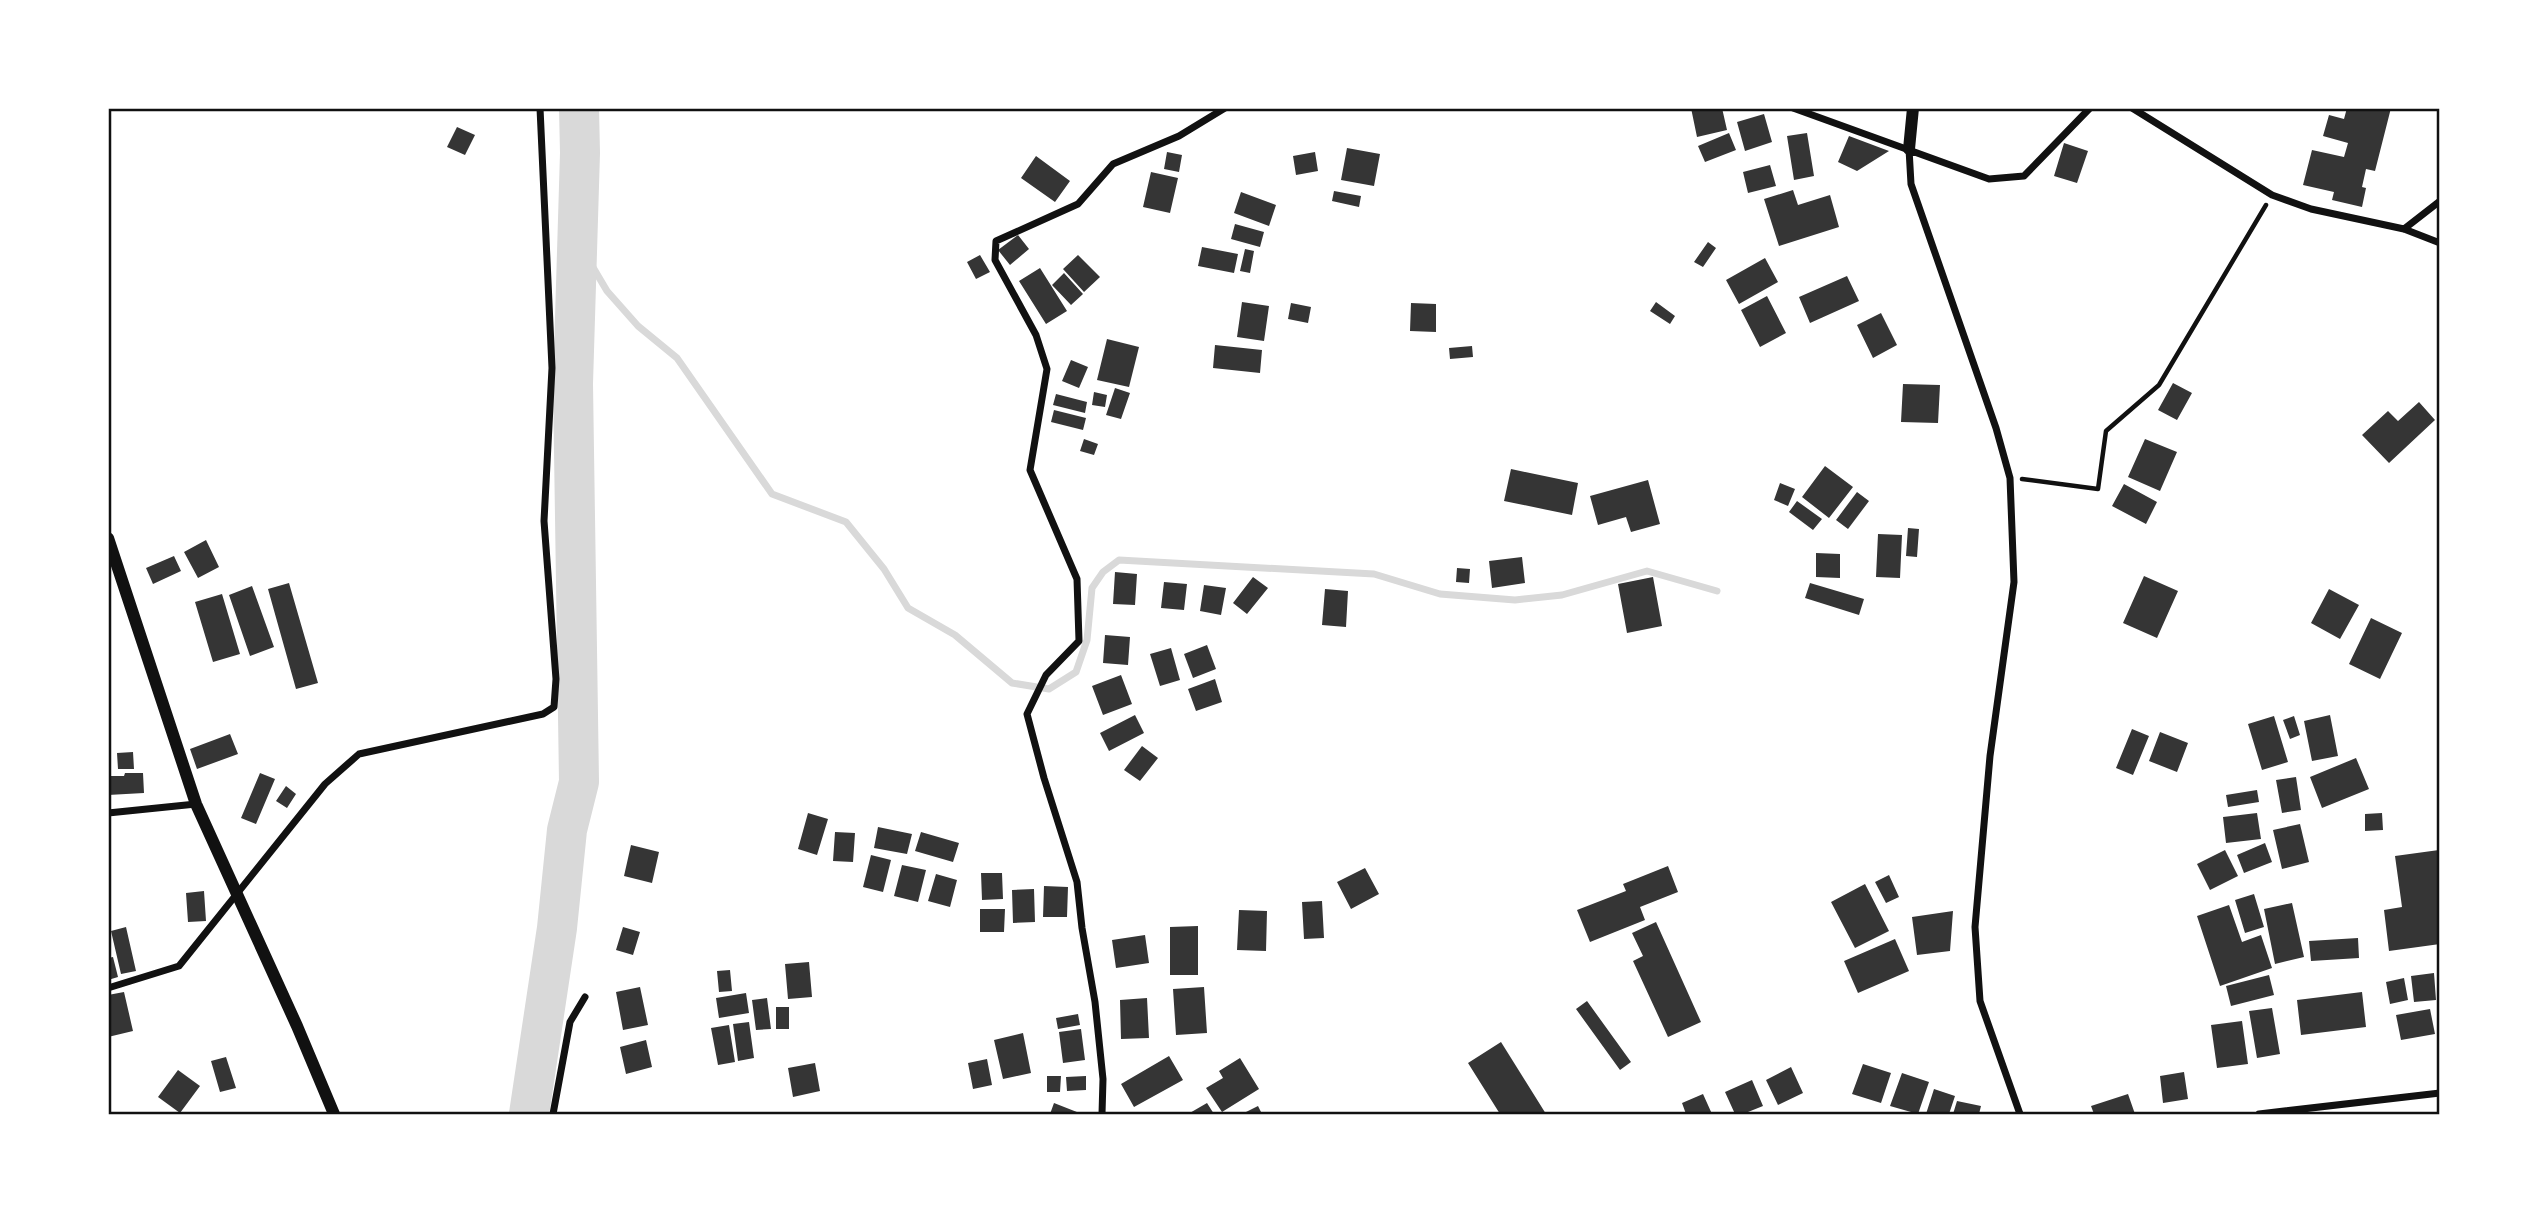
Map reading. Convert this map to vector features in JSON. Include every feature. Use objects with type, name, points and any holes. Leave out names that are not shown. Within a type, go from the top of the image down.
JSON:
[{"type":"street","points":[[108,988],[179,966],[325,784],[359,754],[543,714],[554,707],[556,679],[544,521],[552,368],[540,108]]},
{"type":"street","points":[[1102,1115],[1103,1079],[1077,882],[1027,714],[1046,676],[1079,640],[1077,579],[1030,470],[1047,369],[1035,335],[995,260],[996,241],[1079,204],[1113,164],[1179,136],[1225,108]]},
{"type":"street","points":[[1793,108],[1989,179],[2024,176],[2090,108]]},
{"type":"street","points":[[1913,108],[1909,149],[1911,184],[1975,365],[2010,478],[2014,582],[1990,756],[1975,927],[1980,1001],[2020,1115]]},
{"type":"street","points":[[2132,108],[2272,195],[2311,209],[2404,229],[2440,243]]},
{"type":"street","points":[[2404,229],[2440,201]]},
{"type":"street","points":[[108,538],[196,804],[334,1115]]},
{"type":"street","points":[[108,813],[196,804]]},
{"type":"street","points":[[553,1115],[570,1022],[585,997]]},
{"type":"street","points":[[2259,1115],[2440,1093]]},
{"type":"path","points":[[2010,478],[2098,489],[2106,431],[2159,385],[2272,195]]},
{"type":"building","points":[[1691,108],[1722,108],[1727,130],[1697,137]]},
{"type":"building","points":[[2347,108],[2391,108],[2375,171],[2366,169],[2362,207],[2332,200],[2334,192],[2303,185],[2312,150],[2344,157],[2348,143],[2323,136],[2329,115],[2344,119]]},
{"type":"building","points":[[1764,114],[1772,142],[1745,151],[1737,122]]},
{"type":"building","points":[[457,127],[475,135],[465,155],[447,147]]},
{"type":"building","points":[[1729,133],[1736,150],[1705,162],[1698,146]]},
{"type":"building","points":[[1807,133],[1814,176],[1794,180],[1787,136]]},
{"type":"building","points":[[1849,136],[1889,151],[1857,171],[1838,162]]},
{"type":"building","points":[[2064,143],[2088,151],[2077,183],[2054,176]]},
{"type":"building","points":[[1347,148],[1380,154],[1374,186],[1341,180]]},
{"type":"building","points":[[1167,152],[1182,155],[1179,172],[1164,169]]},
{"type":"building","points":[[1315,152],[1318,171],[1296,175],[1293,156]]},
{"type":"building","points":[[1036,156],[1070,181],[1055,202],[1021,178]]},
{"type":"building","points":[[1770,165],[1776,186],[1748,193],[1743,172]]},
{"type":"building","points":[[1151,172],[1178,178],[1170,213],[1143,207]]},
{"type":"building","points":[[1793,190],[1798,205],[1830,195],[1839,227],[1779,246],[1764,199]]},
{"type":"building","points":[[1334,191],[1361,196],[1359,207],[1332,201]]},
{"type":"building","points":[[1241,192],[1276,205],[1269,226],[1234,213]]},
{"type":"building","points":[[1235,224],[1264,232],[1260,247],[1231,239]]},
{"type":"building","points":[[1018,235],[1029,249],[1010,265],[998,250]]},
{"type":"building","points":[[1708,242],[1716,248],[1703,267],[1694,262]]},
{"type":"building","points":[[1202,247],[1238,254],[1234,273],[1198,266]]},
{"type":"building","points":[[1245,249],[1254,251],[1250,273],[1240,271]]},
{"type":"building","points":[[980,255],[990,272],[976,279],[967,262]]},
{"type":"building","points":[[1078,255],[1100,277],[1084,292],[1063,269]]},
{"type":"building","points":[[1765,258],[1778,282],[1739,304],[1726,280]]},
{"type":"building","points":[[1040,268],[1067,311],[1046,324],[1019,281]]},
{"type":"building","points":[[1064,273],[1083,294],[1071,305],[1052,285]]},
{"type":"building","points":[[1847,276],[1859,301],[1810,323],[1799,297]]},
{"type":"building","points":[[1767,296],[1786,333],[1760,347],[1741,310]]},
{"type":"building","points":[[1242,302],[1269,306],[1264,341],[1237,337]]},
{"type":"building","points":[[1656,302],[1675,316],[1670,324],[1650,311]]},
{"type":"building","points":[[1291,303],[1311,307],[1308,323],[1288,319]]},
{"type":"building","points":[[1411,303],[1436,304],[1436,332],[1410,331]]},
{"type":"building","points":[[1881,313],[1897,345],[1873,358],[1857,325]]},
{"type":"building","points":[[1107,339],[1139,347],[1129,387],[1097,380]]},
{"type":"building","points":[[1215,345],[1262,350],[1260,373],[1213,368]]},
{"type":"building","points":[[1472,346],[1473,357],[1450,359],[1449,348]]},
{"type":"building","points":[[1071,360],[1088,367],[1079,388],[1062,381]]},
{"type":"building","points":[[2173,383],[2192,393],[2177,420],[2158,410]]},
{"type":"building","points":[[1903,384],[1940,385],[1938,423],[1901,422]]},
{"type":"building","points":[[1115,388],[1130,393],[1121,419],[1106,415]]},
{"type":"building","points":[[1094,392],[1107,395],[1105,407],[1092,405]]},
{"type":"building","points":[[1056,394],[1087,402],[1085,413],[1053,405]]},
{"type":"building","points":[[2419,402],[2435,420],[2389,463],[2362,435],[2388,411],[2398,421]]},
{"type":"building","points":[[1054,410],[1086,418],[1083,430],[1051,422]]},
{"type":"building","points":[[1084,439],[1098,444],[1094,455],[1080,451]]},
{"type":"building","points":[[2145,439],[2177,452],[2160,491],[2128,477]]},
{"type":"building","points":[[1825,466],[1853,487],[1829,518],[1802,497]]},
{"type":"building","points":[[1511,469],[1578,483],[1572,515],[1504,501]]},
{"type":"building","points":[[1648,480],[1660,524],[1631,532],[1626,517],[1598,525],[1590,496]]},
{"type":"building","points":[[1780,483],[1795,489],[1788,506],[1774,500]]},
{"type":"building","points":[[2124,484],[2157,502],[2146,524],[2112,506]]},
{"type":"building","points":[[1857,492],[1869,501],[1848,529],[1836,520]]},
{"type":"building","points":[[1797,501],[1822,519],[1813,530],[1789,512]]},
{"type":"building","points":[[1908,528],[1919,529],[1917,557],[1906,556]]},
{"type":"building","points":[[1878,534],[1902,535],[1900,578],[1876,577]]},
{"type":"building","points":[[206,540],[219,567],[198,578],[184,552]]},
{"type":"building","points":[[1816,553],[1840,554],[1840,578],[1816,577]]},
{"type":"building","points":[[174,556],[181,571],[153,584],[146,568]]},
{"type":"building","points":[[1522,557],[1525,583],[1492,588],[1489,561]]},
{"type":"building","points":[[1457,568],[1470,569],[1469,583],[1456,582]]},
{"type":"building","points":[[1115,572],[1137,574],[1135,605],[1113,604]]},
{"type":"building","points":[[2144,576],[2178,591],[2157,638],[2123,623]]},
{"type":"building","points":[[1253,577],[1268,588],[1247,614],[1233,603]]},
{"type":"building","points":[[1653,577],[1662,626],[1627,633],[1618,584]]},
{"type":"building","points":[[1164,582],[1187,584],[1184,610],[1161,608]]},
{"type":"building","points":[[289,583],[318,683],[296,689],[268,589]]},
{"type":"building","points":[[1810,583],[1864,599],[1859,615],[1805,598]]},
{"type":"building","points":[[1204,585],[1226,588],[1221,615],[1200,611]]},
{"type":"building","points":[[252,586],[274,647],[250,656],[229,595]]},
{"type":"building","points":[[1325,589],[1348,591],[1346,627],[1322,625]]},
{"type":"building","points":[[2329,589],[2359,605],[2340,639],[2311,623]]},
{"type":"building","points":[[222,594],[240,654],[213,662],[195,602]]},
{"type":"building","points":[[2371,618],[2402,633],[2380,679],[2349,664]]},
{"type":"building","points":[[1105,635],[1130,637],[1128,665],[1103,663]]},
{"type":"building","points":[[1207,645],[1216,669],[1193,678],[1184,654]]},
{"type":"building","points":[[1171,648],[1180,680],[1160,686],[1150,654]]},
{"type":"building","points":[[1121,675],[1132,704],[1103,715],[1092,686]]},
{"type":"building","points":[[1215,679],[1222,702],[1196,711],[1188,689]]},
{"type":"building","points":[[1135,715],[1144,733],[1109,751],[1100,733]]},
{"type":"building","points":[[2330,715],[2338,756],[2312,761],[2304,721]]},
{"type":"building","points":[[2274,716],[2288,762],[2262,770],[2248,724]]},
{"type":"building","points":[[2294,716],[2300,735],[2290,739],[2283,720]]},
{"type":"building","points":[[2132,729],[2149,736],[2133,775],[2116,768]]},
{"type":"building","points":[[2160,732],[2188,743],[2177,772],[2149,761]]},
{"type":"building","points":[[230,734],[238,754],[197,769],[190,749]]},
{"type":"building","points":[[1142,746],[1158,758],[1140,781],[1124,770]]},
{"type":"building","points":[[133,752],[134,769],[118,769],[117,753]]},
{"type":"building","points":[[2356,758],[2369,789],[2322,808],[2310,777]]},
{"type":"building","points":[[125,773],[143,773],[144,793],[108,795],[108,776],[124,776]]},
{"type":"building","points":[[260,773],[275,779],[256,824],[241,818]]},
{"type":"building","points":[[2296,777],[2301,810],[2282,813],[2276,780]]},
{"type":"building","points":[[286,786],[296,794],[287,808],[276,801]]},
{"type":"building","points":[[2257,790],[2259,802],[2228,807],[2226,795]]},
{"type":"building","points":[[808,813],[828,819],[817,855],[798,849]]},
{"type":"building","points":[[2257,813],[2261,839],[2226,843],[2223,817]]},
{"type":"building","points":[[2382,813],[2383,830],[2365,831],[2365,814]]},
{"type":"building","points":[[2300,824],[2309,862],[2282,869],[2273,830]]},
{"type":"building","points":[[878,827],[912,834],[907,854],[874,848]]},
{"type":"building","points":[[835,832],[855,833],[853,862],[833,861]]},
{"type":"building","points":[[921,832],[959,843],[953,862],[915,851]]},
{"type":"building","points":[[2265,843],[2272,862],[2244,873],[2237,855]]},
{"type":"building","points":[[631,845],[659,852],[652,883],[624,876]]},
{"type":"building","points":[[2225,850],[2238,876],[2210,890],[2197,864]]},
{"type":"building","points":[[2439,850],[2440,944],[2389,951],[2384,910],[2402,907],[2395,856]]},
{"type":"building","points":[[871,855],[891,860],[883,892],[863,887]]},
{"type":"building","points":[[902,865],[926,870],[918,902],[894,896]]},
{"type":"building","points":[[1668,866],[1678,892],[1640,907],[1645,920],[1590,942],[1577,910],[1626,891],[1623,884]]},
{"type":"building","points":[[1365,868],[1379,894],[1351,909],[1337,882]]},
{"type":"building","points":[[981,873],[1002,873],[1003,899],[982,900]]},
{"type":"building","points":[[936,874],[957,880],[950,907],[928,901]]},
{"type":"building","points":[[1889,875],[1899,897],[1886,903],[1875,882]]},
{"type":"building","points":[[1865,884],[1889,931],[1855,948],[1831,902]]},
{"type":"building","points":[[1044,886],[1068,887],[1067,917],[1043,917]]},
{"type":"building","points":[[1034,889],[1035,922],[1013,923],[1012,890]]},
{"type":"building","points":[[204,891],[206,921],[188,922],[186,893]]},
{"type":"building","points":[[2254,894],[2264,927],[2245,933],[2235,900]]},
{"type":"building","points":[[1322,901],[1324,938],[1304,939],[1302,902]]},
{"type":"building","points":[[2292,903],[2304,957],[2275,964],[2264,909]]},
{"type":"building","points":[[2229,905],[2242,942],[2261,935],[2272,968],[2220,986],[2197,916]]},
{"type":"building","points":[[980,909],[1005,909],[1004,932],[980,932]]},
{"type":"building","points":[[1239,910],[1267,911],[1266,951],[1237,950]]},
{"type":"building","points":[[1953,911],[1950,951],[1917,955],[1912,917]]},
{"type":"building","points":[[1656,922],[1701,1022],[1668,1037],[1633,961],[1643,956],[1632,933]]},
{"type":"building","points":[[1198,926],[1198,975],[1170,975],[1170,927]]},
{"type":"building","points":[[126,927],[136,971],[121,974],[111,931]]},
{"type":"building","points":[[623,927],[640,932],[633,955],[616,950]]},
{"type":"building","points":[[1145,935],[1149,963],[1116,968],[1112,940]]},
{"type":"building","points":[[2358,938],[2359,958],[2311,961],[2309,941]]},
{"type":"building","points":[[1895,939],[1909,971],[1858,993],[1844,961]]},
{"type":"building","points":[[113,957],[118,977],[108,980],[108,958]]},
{"type":"building","points":[[809,962],[812,997],[788,999],[785,964]]},
{"type":"building","points":[[730,970],[732,991],[719,992],[717,971]]},
{"type":"building","points":[[2434,973],[2436,1000],[2414,1002],[2411,976]]},
{"type":"building","points":[[2269,975],[2274,995],[2231,1006],[2226,986]]},
{"type":"building","points":[[2404,978],[2408,1000],[2390,1004],[2386,982]]},
{"type":"building","points":[[640,987],[648,1025],[623,1030],[616,992]]},
{"type":"building","points":[[1204,987],[1207,1033],[1176,1035],[1173,989]]},
{"type":"building","points":[[124,992],[133,1031],[108,1037],[108,995]]},
{"type":"building","points":[[2362,992],[2366,1027],[2301,1035],[2297,1000]]},
{"type":"building","points":[[746,993],[749,1013],[719,1018],[716,998]]},
{"type":"building","points":[[767,998],[771,1029],[756,1030],[752,1000]]},
{"type":"building","points":[[1147,998],[1149,1038],[1121,1039],[1120,1000]]},
{"type":"building","points":[[1587,1001],[1631,1062],[1620,1070],[1576,1009]]},
{"type":"building","points":[[776,1007],[789,1007],[789,1029],[776,1029]]},
{"type":"building","points":[[2272,1008],[2280,1054],[2257,1058],[2249,1011]]},
{"type":"building","points":[[2430,1009],[2435,1034],[2401,1040],[2396,1015]]},
{"type":"building","points":[[1078,1014],[1080,1025],[1058,1029],[1056,1018]]},
{"type":"building","points":[[2242,1021],[2248,1064],[2217,1068],[2211,1025]]},
{"type":"building","points":[[749,1022],[754,1058],[738,1061],[733,1024]]},
{"type":"building","points":[[729,1025],[735,1062],[718,1065],[711,1028]]},
{"type":"building","points":[[1081,1029],[1085,1060],[1063,1063],[1059,1032]]},
{"type":"building","points":[[1023,1033],[1031,1073],[1003,1079],[994,1040]]},
{"type":"building","points":[[646,1040],[652,1067],[626,1074],[620,1047]]},
{"type":"building","points":[[1501,1042],[1546,1114],[1500,1114],[1468,1063]]},
{"type":"building","points":[[1169,1056],[1183,1080],[1134,1107],[1121,1084]]},
{"type":"building","points":[[226,1057],[236,1088],[220,1092],[211,1061]]},
{"type":"building","points":[[1240,1058],[1259,1089],[1222,1112],[1206,1088],[1223,1078],[1219,1071]]},
{"type":"building","points":[[987,1059],[992,1085],[973,1089],[968,1063]]},
{"type":"building","points":[[815,1063],[820,1091],[793,1097],[788,1068]]},
{"type":"building","points":[[1863,1064],[1891,1073],[1881,1103],[1852,1094]]},
{"type":"building","points":[[1791,1067],[1803,1093],[1778,1105],[1766,1080]]},
{"type":"building","points":[[178,1070],[200,1086],[180,1113],[158,1097]]},
{"type":"building","points":[[2184,1072],[2188,1099],[2163,1103],[2160,1076]]},
{"type":"building","points":[[1902,1073],[1929,1082],[1918,1114],[1890,1106]]},
{"type":"building","points":[[1047,1076],[1061,1076],[1060,1092],[1047,1092]]},
{"type":"building","points":[[1086,1076],[1086,1090],[1067,1091],[1066,1077]]},
{"type":"building","points":[[1752,1080],[1763,1106],[1743,1114],[1735,1114],[1725,1092]]},
{"type":"building","points":[[1934,1089],[1955,1096],[1949,1114],[1926,1114]]},
{"type":"building","points":[[1703,1094],[1712,1114],[1686,1114],[1682,1103]]},
{"type":"building","points":[[2128,1094],[2135,1114],[2094,1114],[2091,1106]]},
{"type":"building","points":[[1957,1101],[1981,1106],[1979,1114],[1953,1114]]},
{"type":"building","points":[[1054,1103],[1082,1114],[1050,1114]]},
{"type":"building","points":[[1207,1103],[1214,1114],[1188,1114]]},
{"type":"building","points":[[1258,1106],[1262,1114],[1242,1114]]},
{"type":"waterway","points":[[529,1114],[557,928],[567,830],[579,782],[573,384],[579,108]]},
{"type":"waterway","points":[[578,242],[607,291],[638,326],[677,358],[772,494],[846,522],[884,569],[908,608],[955,635],[1012,683],[1049,689],[1076,672],[1087,640],[1092,588],[1103,572],[1119,560],[1374,574],[1440,594],[1515,600],[1562,595],[1647,571],[1717,591]]}]
